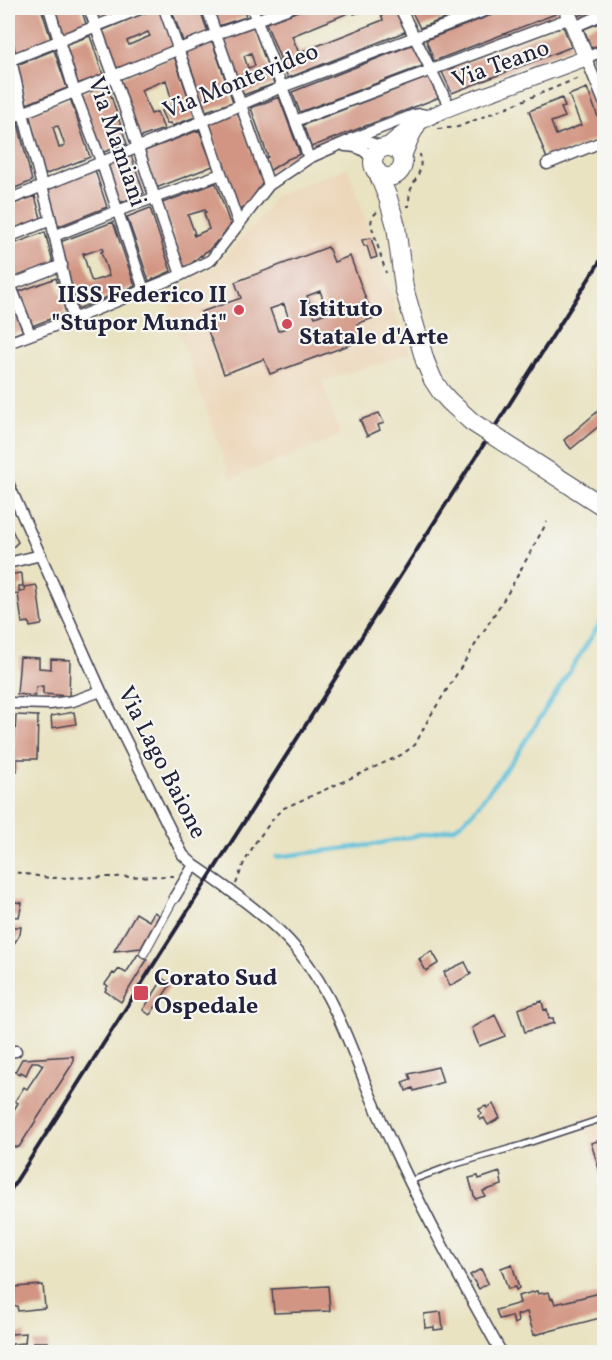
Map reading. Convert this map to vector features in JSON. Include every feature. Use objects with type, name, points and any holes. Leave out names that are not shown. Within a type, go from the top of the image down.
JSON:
[{"type":"main road","points":[[570,17],[589,65]]},
{"type":"main road","name":"Via Teano","points":[[380,157],[406,130],[430,121],[450,108],[589,65]]},
{"type":"main road","points":[[380,157],[383,176],[388,177],[398,173],[411,138],[430,121]]},
{"type":"main road","points":[[380,157],[394,148],[402,164],[395,214],[404,288],[425,361],[433,380],[441,392],[472,422],[604,507]]},
{"type":"main road","points":[[380,157],[388,198],[395,214]]},
{"type":"street","name":"Via Mamiani","points":[[49,8],[75,93],[101,161],[144,290]]},
{"type":"street","points":[[88,8],[114,77],[181,275]]},
{"type":"street","points":[[9,61],[142,8]]},
{"type":"street","points":[[164,8],[239,225]]},
{"type":"street","points":[[207,8],[269,185]]},
{"type":"street","points":[[252,8],[309,158]]},
{"type":"street","points":[[8,119],[216,34],[290,8]]},
{"type":"street","points":[[400,8],[450,108]]},
{"type":"street","name":"Via Montevideo","points":[[8,200],[282,87],[492,8]]},
{"type":"street","points":[[295,121],[570,17],[604,14]]},
{"type":"street","points":[[8,46],[9,61],[51,220],[73,319]]},
{"type":"street","points":[[604,50],[589,65],[604,100]]},
{"type":"street","name":"Via Teano","points":[[8,343],[181,275],[211,260],[269,185],[309,158],[414,115],[421,114],[430,121]]},
{"type":"street","name":"Via Teano","points":[[343,144],[354,140],[368,141],[380,157]]},
{"type":"street","points":[[547,164],[604,141]]},
{"type":"street","points":[[343,144],[380,157]]},
{"type":"street","points":[[54,236],[221,174]]},
{"type":"street","points":[[8,237],[51,220]]},
{"type":"street","points":[[30,334],[8,284],[62,265]]},
{"type":"street","name":"Via Lago Baione","points":[[8,483],[10,495],[41,555],[100,691],[183,855],[267,918],[299,952],[328,996],[349,1041],[366,1086],[433,1230],[501,1353]]},
{"type":"street","points":[[8,563],[41,555]]},
{"type":"street","points":[[8,703],[50,704],[73,701],[100,691]]},
{"type":"street","points":[[144,953],[194,865]]},
{"type":"lane","points":[[410,1181],[604,1118]]},
{"type":"path","points":[[430,121],[458,127],[589,65]]},
{"type":"path","points":[[388,278],[371,224],[372,218],[380,210],[395,214],[409,206],[410,189],[421,168],[419,151]]},
{"type":"path","points":[[233,892],[243,865],[255,843],[284,808],[401,754],[415,745],[429,718],[509,591],[547,522]]},
{"type":"path","points":[[8,871],[50,878],[186,876]]},
{"type":"shaded area","name":"Istituto Statale d'Arte","points":[[348,167],[410,354],[322,381],[340,436],[231,479],[165,294],[214,268],[256,223],[276,195]]},
{"type":"shaded area","points":[[604,1108],[604,1189],[582,1115]]},
{"type":"building","points":[[8,8],[41,8],[51,39],[14,53],[8,24]]},
{"type":"building","points":[[52,8],[81,8],[86,24],[61,34]]},
{"type":"building","points":[[93,8],[128,8],[98,20]]},
{"type":"building","points":[[160,8],[173,47],[115,69],[101,31]],"holes":[[[148,32],[150,36],[129,45],[127,41]]]},
{"type":"building","points":[[171,8],[199,8],[208,32],[183,41]]},
{"type":"building","points":[[212,8],[243,8],[246,17],[218,26]]},
{"type":"building","points":[[306,8],[371,8],[354,14],[353,11],[292,36],[299,53],[383,20],[381,14],[397,8],[407,31],[288,78],[266,23]]},
{"type":"building","points":[[410,8],[471,8],[420,28]]},
{"type":"building","points":[[510,8],[555,8],[558,13],[434,61],[426,40]]},
{"type":"building","points":[[575,8],[600,8],[578,16]]},
{"type":"building","points":[[604,21],[604,43],[591,48],[584,29]]},
{"type":"building","points":[[253,25],[274,84],[243,95],[222,36]],"holes":[[[251,53],[255,66],[248,68],[244,56]]]},
{"type":"building","points":[[563,26],[571,47],[452,93],[442,72]]},
{"type":"building","points":[[90,36],[103,75],[77,84],[64,45]]},
{"type":"building","points":[[212,41],[233,102],[206,111],[185,51]]},
{"type":"building","points":[[414,44],[425,65],[300,112],[292,92]]},
{"type":"building","points":[[54,50],[67,88],[27,104],[17,65]]},
{"type":"building","points":[[174,56],[195,117],[172,126],[170,123],[167,124],[161,111],[173,105],[166,80],[141,90],[151,114],[157,112],[164,129],[138,138],[118,79]]},
{"type":"building","points":[[604,59],[604,81],[597,62]]},
{"type":"building","points":[[431,76],[440,97],[311,147],[303,125]]},
{"type":"building","points":[[107,84],[127,144],[101,153],[81,93]]},
{"type":"building","points":[[587,88],[604,136],[547,159],[529,111],[562,98],[565,107],[561,108],[565,117],[551,122],[556,135],[581,125],[569,95]]},
{"type":"building","points":[[279,97],[300,154],[269,171],[265,158],[268,157],[251,108]]},
{"type":"building","points":[[70,98],[90,157],[44,175],[29,114]],"holes":[[[58,126],[65,146],[59,148],[53,127]]]},
{"type":"building","points":[[238,112],[263,183],[246,207],[238,209],[208,124]]},
{"type":"building","points":[[17,119],[32,181],[8,191],[8,123]]},
{"type":"building","points":[[199,130],[213,166],[156,188],[142,152]]},
{"type":"building","points":[[131,155],[144,193],[117,204],[104,166]]},
{"type":"building","points":[[95,170],[107,207],[57,227],[47,188]]},
{"type":"building","points":[[216,183],[231,227],[208,251],[184,267],[162,203]],"holes":[[[205,210],[204,213],[209,229],[194,236],[188,215]]]},
{"type":"building","points":[[35,196],[41,218],[8,231],[8,206]]},
{"type":"building","points":[[150,208],[171,271],[149,281],[127,217]]},
{"type":"building","points":[[113,222],[135,286],[77,309],[60,242]],"holes":[[[102,248],[101,252],[109,276],[93,281],[83,253]]]},
{"type":"building","points":[[45,232],[53,263],[13,279],[8,264],[8,246]]},
{"type":"building","points":[[371,238],[377,257],[371,259],[367,246],[364,246],[362,240]]},
{"type":"building","name":"IISS Federico II \"Stupor Mundi\"","points":[[328,247],[334,262],[350,256],[373,318],[357,324],[363,340],[270,374],[264,359],[224,374],[201,312],[241,298],[235,282]],"holes":[[[320,291],[328,312],[315,317],[307,296]],[[284,304],[291,326],[278,331],[270,309]]]},
{"type":"building","points":[[56,278],[66,313],[32,326],[18,292]]},
{"type":"building","points":[[8,293],[23,331],[8,337]]},
{"type":"building","points":[[604,406],[604,422],[571,449],[564,440]]},
{"type":"building","points":[[379,413],[384,423],[378,425],[380,430],[367,436],[360,420]]},
{"type":"building","points":[[8,522],[18,542],[9,551],[8,550]]},
{"type":"building","points":[[20,573],[23,586],[19,586],[19,592],[25,591],[24,587],[36,585],[37,587],[41,625],[30,627],[29,622],[22,623],[18,594],[8,595],[8,575]]},
{"type":"building","points":[[20,657],[39,658],[39,668],[51,669],[51,659],[70,660],[69,696],[43,694],[43,686],[36,687],[35,696],[17,694]]},
{"type":"building","points":[[74,712],[76,724],[52,728],[51,716]]},
{"type":"building","points":[[16,715],[38,716],[37,759],[17,759],[17,771],[8,771],[8,748],[14,748]]},
{"type":"building","points":[[8,901],[22,903],[19,917],[8,916]]},
{"type":"building","points":[[154,912],[159,915],[141,948],[114,951],[136,913],[149,921]]},
{"type":"building","points":[[10,927],[21,927],[20,934],[8,952],[8,933]]},
{"type":"building","points":[[432,951],[439,963],[426,971],[419,959]]},
{"type":"building","points":[[138,954],[147,960],[121,1002],[105,991],[108,986],[105,984],[119,969],[126,973]]},
{"type":"building","points":[[465,962],[471,974],[450,986],[444,972]]},
{"type":"building","points":[[163,979],[171,984],[150,1015],[143,1010]]},
{"type":"building","points":[[542,1001],[544,1010],[547,1009],[549,1019],[553,1018],[554,1023],[525,1032],[518,1009]]},
{"type":"building","points":[[495,1015],[505,1036],[479,1046],[472,1028]]},
{"type":"building","points":[[73,1056],[73,1063],[19,1147],[8,1147],[8,1120],[18,1103],[15,1101],[24,1087],[27,1089],[43,1065],[32,1062],[26,1075],[21,1072],[20,1074],[15,1072],[22,1059]]},
{"type":"building","points":[[438,1067],[443,1082],[414,1091],[413,1088],[406,1091],[403,1082],[411,1079],[409,1074]]},
{"type":"building","points":[[493,1104],[500,1118],[488,1125],[484,1118],[480,1120],[478,1116],[482,1114],[479,1109]]},
{"type":"building","points":[[604,1139],[604,1185],[591,1143]]},
{"type":"building","points":[[500,1172],[502,1185],[483,1191],[485,1196],[475,1199],[469,1178],[478,1176],[479,1179]]},
{"type":"building","points":[[512,1264],[519,1288],[516,1290],[515,1287],[508,1289],[501,1268]]},
{"type":"building","points":[[481,1269],[488,1283],[479,1289],[470,1275]]},
{"type":"building","points":[[43,1285],[45,1308],[18,1311],[17,1306],[10,1301],[15,1287]]},
{"type":"building","points":[[328,1286],[330,1311],[274,1313],[272,1289]]},
{"type":"building","points":[[537,1291],[538,1294],[549,1292],[555,1304],[604,1292],[604,1317],[534,1335],[527,1312],[517,1315],[518,1322],[514,1324],[512,1316],[499,1319],[496,1310],[520,1303],[518,1296]]},
{"type":"building","points":[[441,1312],[443,1329],[425,1328],[424,1314]]},
{"type":"building","points":[[10,1326],[11,1334],[26,1333],[25,1343],[12,1344],[13,1349],[8,1350],[8,1327]]},
{"type":"building","points":[[33,1342],[48,1342],[48,1350],[33,1351]]},
{"type":"waterway","points":[[276,857],[371,845],[455,828],[472,813],[516,756],[604,617]]},
{"type":"railway","points":[[8,1194],[604,255]]},
{"type":"place","name":"IISS Federico II \"Stupor Mundi\"","points":[[239,310]]},
{"type":"place","name":"Istituto Statale d'Arte","points":[[287,324]]},
{"type":"place","name":"Corato Sud Ospedale","points":[[141,993]]}]
